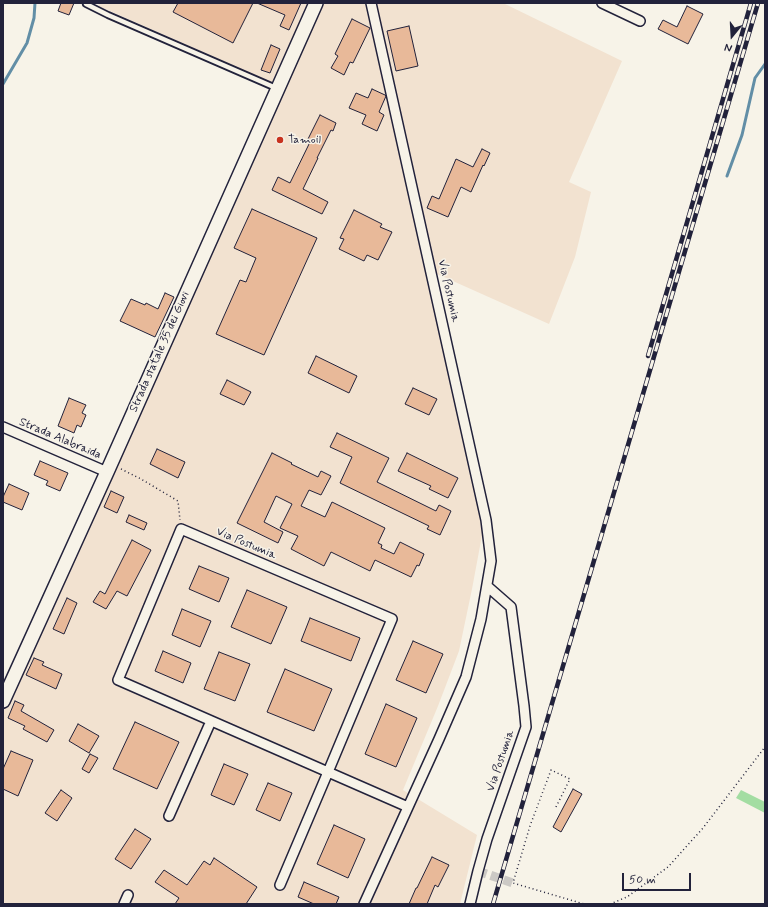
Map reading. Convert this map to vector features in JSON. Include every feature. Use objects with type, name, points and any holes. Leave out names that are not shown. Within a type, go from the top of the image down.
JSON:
[{"type":"main road","name":"Strada statale 35 dei Giovi","points":[[3,701],[316,3]]},
{"type":"street","name":"Via Postumia","points":[[364,904],[466,677],[481,619],[491,561],[486,520],[371,3]]},
{"type":"street","points":[[602,3],[640,21]]},
{"type":"street","name":"Strada Alabraida","points":[[3,428],[107,472]]},
{"type":"street","name":"Via Postumia","points":[[181,530],[392,619],[280,885]]},
{"type":"street","points":[[181,530],[118,680],[408,807]]},
{"type":"street","name":"Via Postumia","points":[[470,904],[488,839],[526,727],[511,607],[487,586]]},
{"type":"street","points":[[169,816],[211,721]]},
{"type":"lane","points":[[86,4],[278,89]]},
{"type":"path","points":[[107,472],[118,468],[141,479],[178,501],[181,530]]},
{"type":"path","points":[[610,904],[627,897],[668,867],[703,828],[765,747]]},
{"type":"path","points":[[556,807],[570,779],[550,770],[530,826],[513,883],[584,904]]},
{"type":"shaded area","points":[[98,3],[503,3],[622,61],[569,182],[591,192],[575,257],[549,324],[426,269],[483,530],[459,651],[403,790],[477,835],[460,904],[3,904],[3,712],[109,480],[284,88],[103,8],[99,6]]},
{"type":"green space","points":[[741,790],[765,802],[765,813],[736,798]]},
{"type":"building","points":[[61,3],[74,3],[69,15],[58,11]]},
{"type":"building","points":[[178,3],[253,3],[233,43],[173,12]]},
{"type":"building","points":[[257,3],[301,3],[289,30],[280,26],[285,15]]},
{"type":"building","points":[[687,6],[703,14],[688,44],[658,29],[663,20],[677,27]]},
{"type":"building","points":[[352,19],[370,28],[353,63],[350,62],[344,75],[331,68],[338,56],[335,54]]},
{"type":"building","points":[[409,26],[418,66],[396,71],[387,31]]},
{"type":"building","points":[[271,45],[280,49],[270,73],[261,70]]},
{"type":"building","points":[[372,89],[386,96],[379,112],[384,115],[377,131],[362,124],[366,115],[349,108],[356,93],[368,98]]},
{"type":"building","points":[[320,115],[336,123],[317,158],[303,189],[328,202],[322,214],[272,190],[278,177],[290,183],[311,140],[308,139]]},
{"type":"building","points":[[482,149],[490,153],[471,192],[461,187],[448,217],[427,208],[432,196],[439,199],[456,159],[473,167]]},
{"type":"building","points":[[252,209],[317,238],[264,355],[216,334],[240,280],[246,282],[256,258],[234,248]]},
{"type":"building","points":[[354,210],[382,224],[380,227],[392,232],[378,260],[367,255],[364,261],[339,249],[344,239],[340,238]]},
{"type":"building","points":[[165,293],[174,297],[155,337],[120,321],[131,299],[145,305],[146,303],[158,309]]},
{"type":"building","points":[[316,356],[357,376],[349,393],[308,373]]},
{"type":"building","points":[[227,380],[251,392],[244,405],[220,394]]},
{"type":"building","points":[[413,388],[437,399],[429,415],[405,404]]},
{"type":"building","points":[[69,398],[86,405],[82,413],[86,415],[81,427],[77,425],[74,433],[58,426]]},
{"type":"building","points":[[337,433],[389,458],[377,482],[436,511],[439,505],[451,511],[440,535],[427,529],[429,526],[340,483],[352,457],[330,447]]},
{"type":"building","points":[[157,449],[185,462],[178,478],[150,464]]},
{"type":"building","points":[[272,453],[318,477],[321,471],[331,476],[321,495],[309,490],[301,506],[325,517],[332,502],[385,528],[378,543],[382,545],[381,548],[394,554],[400,542],[424,554],[419,566],[417,565],[411,577],[375,560],[370,571],[331,552],[324,566],[291,549],[298,536],[280,528],[292,504],[276,496],[264,522],[283,532],[278,543],[237,523]]},
{"type":"building","points":[[407,453],[458,478],[448,498],[429,489],[431,486],[398,471]]},
{"type":"building","points":[[40,461],[68,473],[60,491],[46,485],[48,481],[34,475]]},
{"type":"building","points":[[9,484],[29,493],[22,510],[3,502],[3,497]]},
{"type":"building","points":[[111,491],[124,497],[117,513],[104,507]]},
{"type":"building","points":[[129,515],[147,523],[144,530],[126,522]]},
{"type":"building","points":[[132,540],[151,550],[127,596],[117,591],[106,609],[93,602],[100,591],[105,594]]},
{"type":"building","points":[[199,566],[229,578],[219,602],[189,589]]},
{"type":"building","points":[[247,590],[287,607],[271,644],[231,627]]},
{"type":"building","points":[[67,598],[77,603],[64,634],[53,629]]},
{"type":"building","points":[[182,609],[211,621],[200,647],[172,635]]},
{"type":"building","points":[[310,618],[360,638],[351,661],[301,641]]},
{"type":"building","points":[[413,641],[443,654],[426,693],[396,680]]},
{"type":"building","points":[[163,651],[191,663],[183,683],[155,671]]},
{"type":"building","points":[[219,652],[250,664],[235,701],[204,689]]},
{"type":"building","points":[[34,658],[44,662],[42,665],[62,674],[56,689],[26,675]]},
{"type":"building","points":[[285,669],[332,689],[314,731],[267,712]]},
{"type":"building","points":[[15,701],[24,705],[21,711],[54,730],[47,742],[23,729],[25,726],[8,718]]},
{"type":"building","points":[[386,704],[417,718],[396,767],[365,754]]},
{"type":"building","points":[[135,722],[179,742],[157,789],[113,769]]},
{"type":"building","points":[[78,724],[99,736],[89,753],[69,741]]},
{"type":"building","points":[[11,751],[33,760],[18,796],[3,789],[3,769]]},
{"type":"building","points":[[90,754],[98,758],[89,773],[82,769]]},
{"type":"building","points":[[224,764],[248,774],[234,805],[211,795]]},
{"type":"building","points":[[268,783],[292,793],[280,821],[256,810]]},
{"type":"building","points":[[573,789],[582,794],[561,832],[553,827]]},
{"type":"building","points":[[61,790],[72,798],[57,821],[45,813]]},
{"type":"building","points":[[334,825],[365,839],[348,878],[317,864]]},
{"type":"building","points":[[135,829],[151,839],[131,869],[115,859]]},
{"type":"building","points":[[432,857],[449,865],[438,887],[435,885],[427,904],[409,904],[416,888]]},
{"type":"building","points":[[214,858],[257,887],[246,904],[175,904],[179,898],[155,882],[164,870],[187,885],[204,861],[210,865]]},
{"type":"building","points":[[304,882],[339,897],[336,904],[314,904],[298,897]]},
{"type":"waterway","points":[[3,84],[27,43],[34,18],[35,3]]},
{"type":"waterway","points":[[727,176],[742,135],[755,78],[765,64]]},
{"type":"tunnel","points":[[478,871],[513,883]]},
{"type":"railway","points":[[648,356],[751,3]]},
{"type":"railway","points":[[493,904],[758,3]]},
{"type":"place","name":"Tamoil","points":[[280,140]]}]
